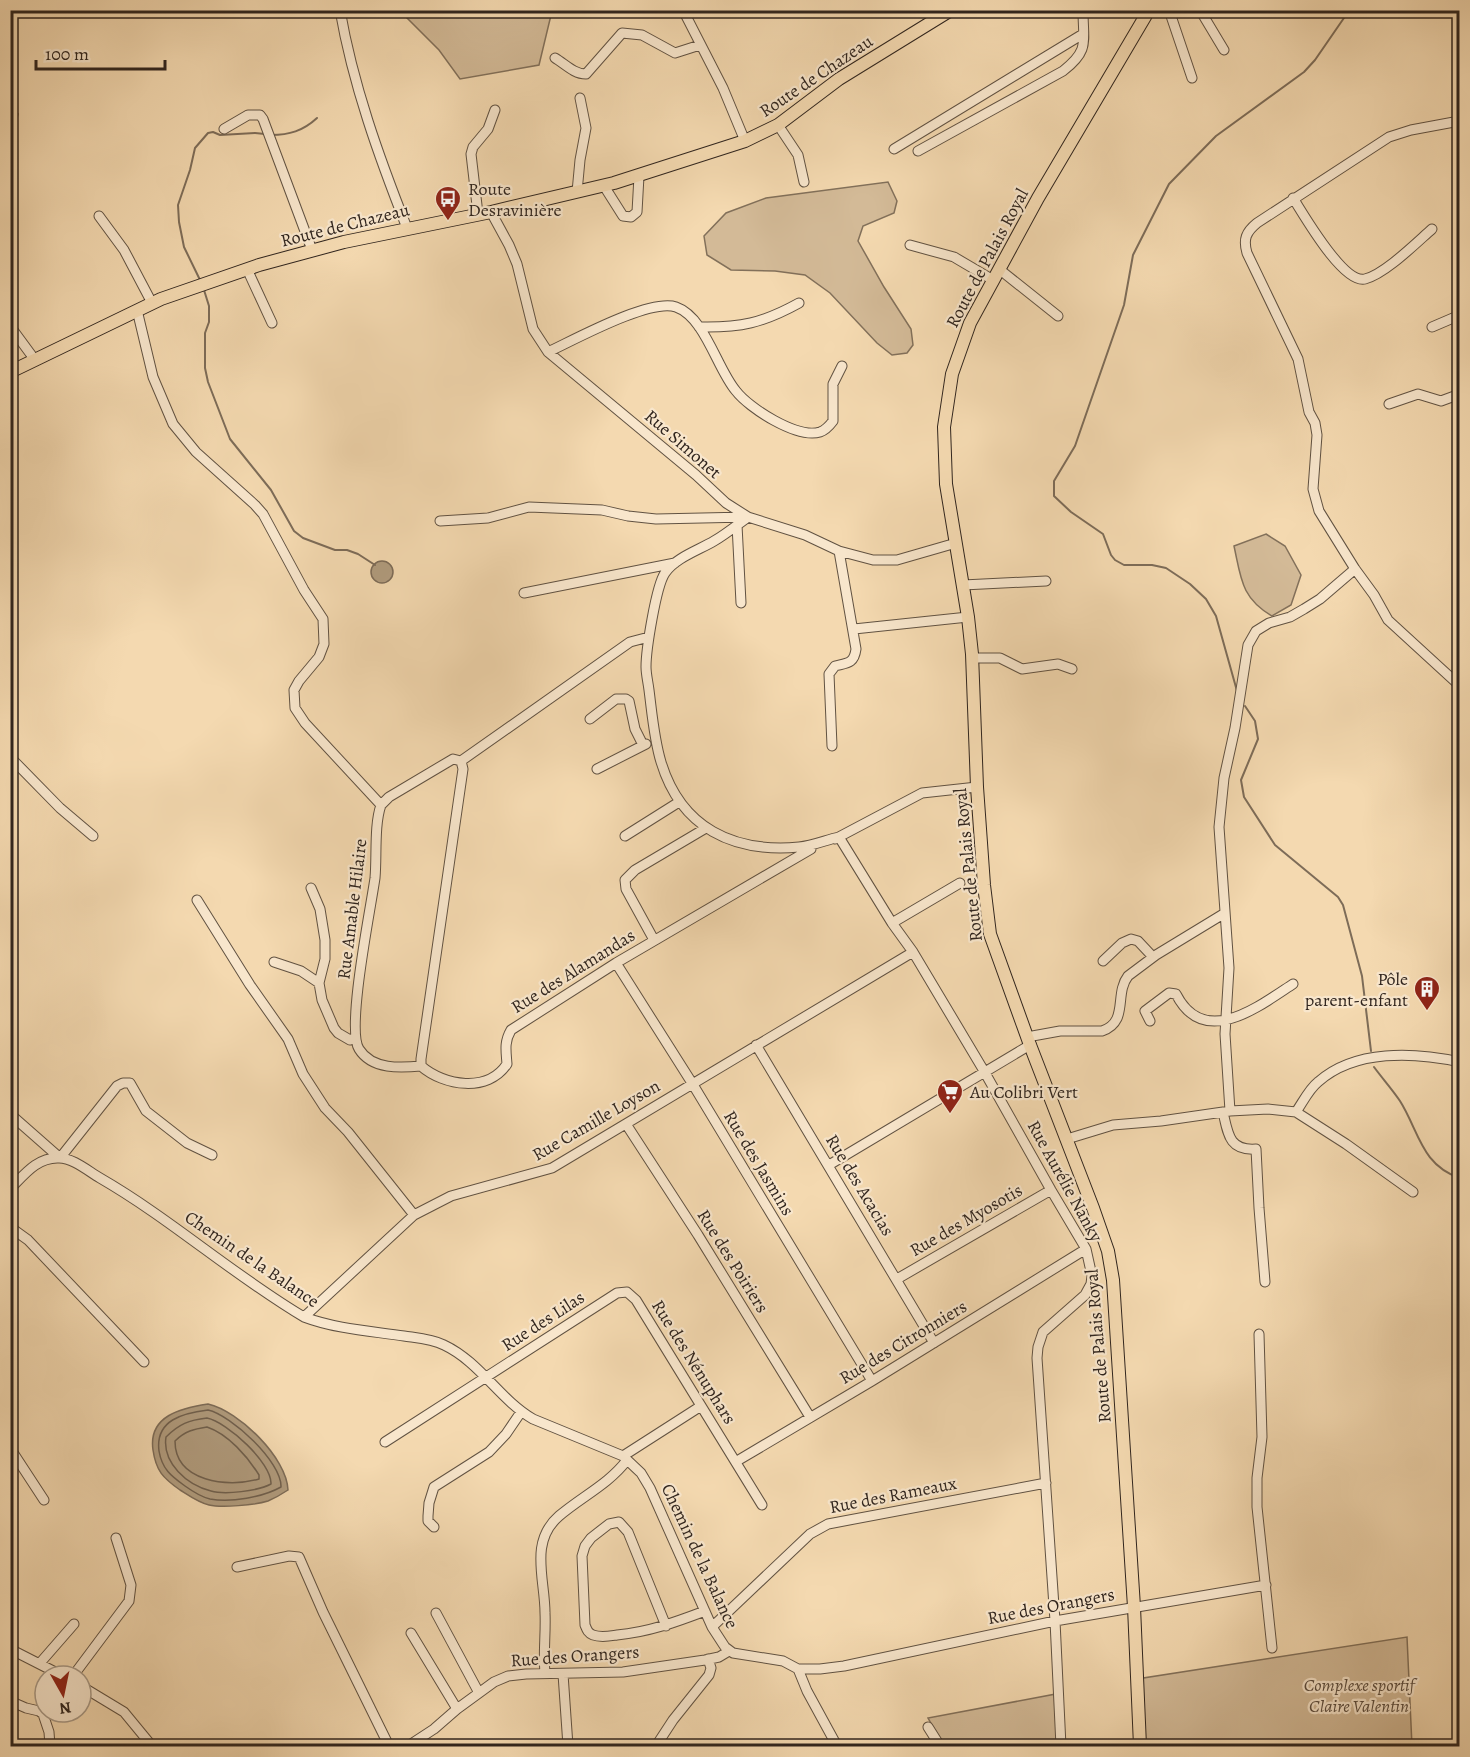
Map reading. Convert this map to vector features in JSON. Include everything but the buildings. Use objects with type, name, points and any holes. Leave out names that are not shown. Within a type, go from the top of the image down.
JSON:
[{"type":"main road","name":"Route de Chazeau","points":[[10,372],[152,303],[217,278],[312,250],[604,186],[745,141],[778,125],[839,80],[951,10]]},
{"type":"main road","name":"Route de Palais Royal","points":[[1140,1746],[1134,1607],[1113,1280],[1104,1241],[990,934],[976,787],[972,658],[968,617],[946,484],[944,427],[952,374],[970,323],[1038,198],[1149,10]]},
{"type":"street","points":[[340,10],[357,83],[378,151],[407,228]]},
{"type":"street","points":[[683,10],[723,88],[745,141]]},
{"type":"street","points":[[918,151],[1063,71],[1077,60],[1083,50],[1083,10]]},
{"type":"street","points":[[1169,10],[1192,78]]},
{"type":"street","points":[[1200,10],[1224,50]]},
{"type":"street","points":[[555,58],[578,73],[586,74],[622,33],[642,35],[675,53],[700,45]]},
{"type":"street","points":[[894,149],[1083,34]]},
{"type":"street","points":[[577,192],[586,128],[580,98]]},
{"type":"street","points":[[478,214],[471,154],[473,147],[488,129],[495,110]]},
{"type":"street","points":[[224,129],[248,115],[260,115],[264,119],[312,250]]},
{"type":"street","points":[[1460,119],[1389,137],[1293,198],[1250,229],[1245,236],[1244,244],[1246,253],[1298,359],[1309,412],[1315,423],[1317,435],[1314,489],[1317,505],[1325,522],[1394,628],[1460,686]]},
{"type":"street","points":[[778,125],[798,155],[804,182]]},
{"type":"street","points":[[604,186],[623,216],[631,217],[637,212],[639,176]]},
{"type":"street","points":[[1293,198],[1324,246],[1349,275],[1357,279],[1364,280],[1377,273],[1432,229]]},
{"type":"street","name":"Rue Simonet","points":[[491,212],[517,264],[533,330],[548,352],[726,503],[748,518],[805,535],[839,551],[873,560],[897,560],[956,543]]},
{"type":"street","points":[[99,216],[123,250],[152,303]]},
{"type":"street","points":[[910,245],[954,257],[996,274],[1058,316]]},
{"type":"street","points":[[247,269],[272,323]]},
{"type":"street","points":[[699,327],[749,325],[782,313],[799,303]]},
{"type":"street","points":[[548,352],[615,321],[650,308],[676,306],[689,313],[699,327],[734,390],[751,406],[787,427],[805,433],[820,432],[833,421],[833,384],[842,366]]},
{"type":"street","points":[[137,310],[153,377],[173,424],[196,452],[263,514],[304,590],[323,619],[324,644],[319,657],[294,690],[295,708],[313,732],[381,805],[389,797],[453,759],[462,765]]},
{"type":"street","points":[[1432,327],[1460,315]]},
{"type":"street","points":[[10,326],[35,360]]},
{"type":"street","points":[[1389,404],[1419,394],[1441,402],[1460,394]]},
{"type":"street","points":[[440,521],[488,518],[529,507],[602,510],[656,519],[748,518]]},
{"type":"street","points":[[748,518],[715,541],[675,563],[664,573],[649,637],[646,667],[660,761],[679,802],[706,828],[744,843],[780,847],[801,847],[839,837]]},
{"type":"street","points":[[737,525],[741,603]]},
{"type":"street","points":[[832,746],[829,674],[835,666],[848,664],[855,657],[854,629],[839,551]]},
{"type":"street","points":[[524,593],[675,563]]},
{"type":"street","points":[[1265,1282],[1256,1149],[1238,1147],[1232,1142],[1228,1135],[1226,1111],[1226,1021],[1229,968],[1219,827],[1224,778],[1251,637],[1262,626],[1290,617],[1320,599],[1355,569]]},
{"type":"street","points":[[963,585],[1046,581]]},
{"type":"street","points":[[854,629],[968,617]]},
{"type":"street","points":[[311,888],[320,909],[325,940],[325,959],[319,983],[324,1006],[334,1028],[343,1037],[350,1040],[354,1038],[358,1049],[376,1063],[397,1068],[421,1066],[462,765],[630,642],[649,637]]},
{"type":"street","points":[[972,658],[1000,658],[1022,669],[1058,664],[1072,669]]},
{"type":"street","points":[[590,719],[616,699],[626,699],[629,701],[635,729],[643,745]]},
{"type":"street","points":[[597,770],[656,738]]},
{"type":"street","points":[[10,758],[60,808],[93,836]]},
{"type":"street","name":"Rue des Alamandas","points":[[421,1066],[428,1072],[451,1082],[479,1083],[493,1077],[507,1064],[504,1048],[506,1037],[511,1029],[654,940],[797,855],[839,837],[894,806],[922,793],[976,787]]},
{"type":"street","points":[[625,836],[679,802]]},
{"type":"street","name":"Rue Amable Hilaire","points":[[354,1038],[360,969],[375,876],[381,805]]},
{"type":"street","points":[[654,940],[626,889],[625,880],[635,870],[706,828]]},
{"type":"street","name":"Rue Aurélie Nanky","points":[[839,837],[892,923],[913,952],[1086,1249],[1092,1276],[1091,1284],[1085,1295],[1043,1332],[1038,1347],[1061,1746]]},
{"type":"street","points":[[892,923],[960,883]]},
{"type":"street","points":[[197,900],[250,985],[288,1039],[303,1074],[325,1108],[348,1132],[414,1215]]},
{"type":"street","points":[[829,1165],[984,1071],[1028,1041],[1060,1031],[1108,1029],[1120,1013],[1125,981],[1153,957],[1226,914]]},
{"type":"street","points":[[1103,962],[1122,943],[1131,939],[1138,941],[1153,957]]},
{"type":"street","name":"Rue Camille Loyson","points":[[304,1317],[414,1215],[451,1196],[552,1168],[913,952]]},
{"type":"street","points":[[274,962],[301,971],[319,983]]},
{"type":"street","name":"Rue des Jasmins","points":[[616,963],[692,1083],[872,1382]]},
{"type":"street","points":[[1150,1021],[1145,1011],[1172,992],[1193,1016],[1205,1021],[1226,1021],[1262,1004],[1293,984]]},
{"type":"street","name":"Rue des Acacias","points":[[756,1045],[934,1343]]},
{"type":"street","points":[[1296,1112],[1316,1083],[1338,1067],[1378,1056],[1460,1062]]},
{"type":"street","points":[[10,1189],[32,1166],[48,1159],[60,1158],[117,1086],[123,1083],[130,1083],[146,1112],[187,1143],[212,1155]]},
{"type":"street","points":[[1067,1139],[1113,1125],[1161,1121],[1226,1111],[1268,1109],[1296,1112],[1346,1144],[1413,1192]]},
{"type":"street","name":"Chemin de la Balance","points":[[10,1114],[60,1158],[72,1162],[122,1191],[304,1317],[324,1324],[427,1340],[451,1349],[486,1376],[521,1412],[625,1458],[641,1473],[650,1488],[712,1627],[729,1651],[783,1661],[798,1669]]},
{"type":"street","name":"Rue des Poiriers","points":[[626,1124],[698,1235],[810,1417]]},
{"type":"street","name":"Rue des Myosotis","points":[[897,1279],[1051,1190]]},
{"type":"street","points":[[10,1227],[28,1240],[144,1362]]},
{"type":"street","name":"Rue des Citronniers","points":[[737,1461],[872,1382],[1086,1249]]},
{"type":"street","name":"Rue des Nénuphars","points":[[616,1293],[627,1292],[636,1300],[762,1505]]},
{"type":"street","name":"Rue des Lilas","points":[[385,1442],[616,1293]]},
{"type":"street","points":[[1259,1334],[1262,1437],[1257,1478],[1257,1507],[1272,1648]]},
{"type":"street","points":[[545,1673],[546,1611],[540,1561],[544,1536],[557,1518],[618,1472],[625,1458],[701,1406]]},
{"type":"street","points":[[434,1527],[428,1521],[429,1503],[434,1487],[440,1481],[489,1452],[506,1434],[521,1412]]},
{"type":"street","points":[[10,1448],[44,1500]]},
{"type":"street","name":"Rue des Rameaux","points":[[712,1627],[810,1534],[828,1524],[1046,1483]]},
{"type":"street","points":[[666,1626],[628,1532],[619,1522],[609,1524],[585,1546],[582,1556],[587,1632],[601,1636],[640,1633],[666,1626],[705,1611]]},
{"type":"street","points":[[82,1664],[129,1601],[131,1585],[116,1538]]},
{"type":"street","points":[[237,1567],[289,1556],[299,1557],[323,1612],[389,1746]]},
{"type":"street","name":"Rue des Orangers","points":[[798,1669],[844,1666],[1055,1621],[1266,1585]]},
{"type":"street","points":[[436,1613],[479,1693]]},
{"type":"street","points":[[10,1649],[40,1663],[74,1624]]},
{"type":"street","points":[[411,1633],[457,1709]]},
{"type":"street","name":"Rue des Orangers","points":[[408,1746],[499,1679],[508,1676],[623,1672],[708,1659],[729,1651]]},
{"type":"street","points":[[656,1746],[673,1720],[709,1675],[711,1668],[708,1659]]},
{"type":"street","points":[[798,1669],[807,1691],[837,1746]]},
{"type":"street","points":[[563,1674],[568,1746]]},
{"type":"street","points":[[93,1693],[124,1712],[152,1746]]},
{"type":"street","points":[[10,1701],[43,1714],[49,1732],[50,1746]]},
{"type":"street","points":[[928,1727],[940,1746]]},
{"type":"green space","points":[[400,11],[552,11],[539,65],[460,79],[439,50]]},
{"type":"green space","points":[[11,103],[18,114],[14,132],[11,134]]},
{"type":"green space","points":[[888,182],[897,201],[894,213],[863,226],[858,241],[911,329],[913,345],[907,353],[892,355],[877,343],[830,293],[805,275],[775,271],[731,270],[707,255],[704,236],[726,213],[766,198]]},
{"type":"green space","points":[[1266,534],[1285,546],[1301,575],[1291,605],[1272,616],[1254,602],[1248,594],[1241,577],[1234,546]]},
{"type":"green space","name":"Complexe sportif Claire Valentin","points":[[1407,1637],[1412,1746],[1140,1746],[1137,1679]]},
{"type":"green space","points":[[1056,1694],[1058,1746],[944,1746],[928,1718]]},
{"type":"water","points":[[382,561],[392,568],[393,572],[386,582],[382,583],[372,576],[371,572],[378,562]]},
{"type":"water","points":[[208,1404],[233,1416],[259,1438],[279,1464],[286,1477],[288,1490],[268,1501],[238,1506],[215,1506],[194,1499],[165,1478],[158,1469],[154,1457],[153,1438],[156,1429],[168,1416],[177,1411]]},
{"type":"waterway","points":[[1237,691],[1216,616],[1206,599],[1190,584],[1166,568],[1152,565],[1124,565],[1115,560],[1103,534],[1071,512],[1054,496],[1054,481],[1075,446],[1124,305],[1133,255],[1169,184],[1216,136],[1304,72],[1346,15],[1356,10]]},
{"type":"waterway","points":[[271,135],[295,131],[317,118]]},
{"type":"waterway","points":[[201,282],[184,247],[178,205],[195,148],[208,133],[265,134]]},
{"type":"waterway","points":[[204,290],[209,306],[209,322],[205,333],[205,368],[208,382],[230,439],[271,490],[294,531],[303,538],[335,550],[347,550],[358,554],[375,565]]},
{"type":"waterway","points":[[1245,706],[1255,721],[1258,739],[1241,780],[1244,797],[1275,845],[1338,897],[1343,905],[1362,976],[1371,1051]]},
{"type":"waterway","points":[[1374,1067],[1400,1101],[1429,1156],[1437,1165],[1460,1178]]},
{"type":"place","name":"Route Desravinière","points":[[448,222]]},
{"type":"place","name":"Pôle parent-enfant","points":[[1427,1012]]},
{"type":"place","name":"Au Colibri Vert","points":[[950,1115]]}]
